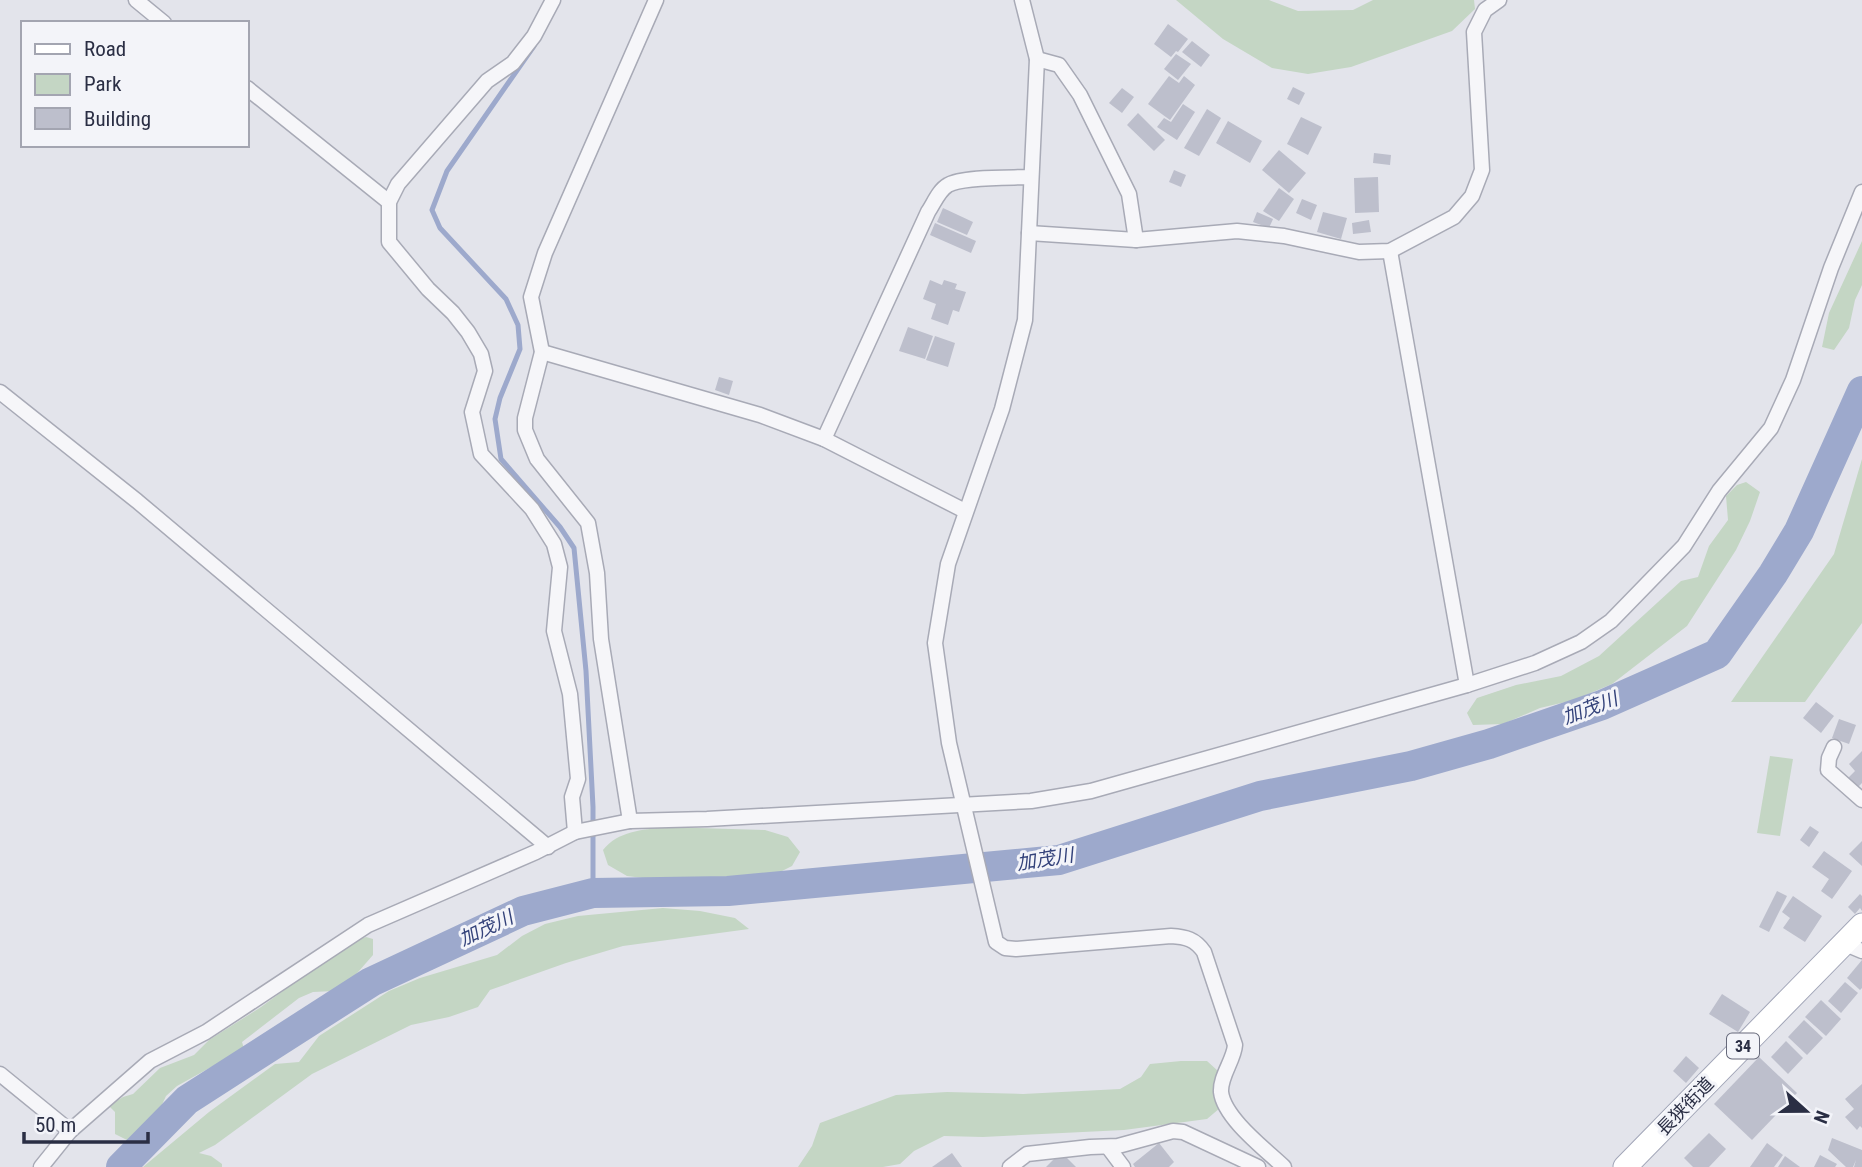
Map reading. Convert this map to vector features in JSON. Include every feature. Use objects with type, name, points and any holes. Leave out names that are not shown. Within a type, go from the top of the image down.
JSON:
[{"type":"main road","name":"長狭街道","points":[[1625,1167],[1853,947],[1862,925]]},
{"type":"street","points":[[136,0],[162,21]]},
{"type":"street","points":[[553,0],[534,36],[513,63],[486,81],[398,184],[390,202],[389,242],[428,289],[453,313],[481,354],[485,371],[472,412],[481,454],[532,509],[554,544],[560,567],[554,631],[570,694],[578,779],[572,797],[580,831]]},
{"type":"street","points":[[630,821],[601,639],[597,573],[587,523],[537,459],[525,430],[525,418],[542,352],[531,297],[545,253],[656,0]]},
{"type":"street","points":[[1022,0],[1037,60],[1025,320],[1002,409],[947,564],[935,643],[948,743],[996,942],[1006,948],[1016,949],[1171,936],[1185,937],[1198,943],[1204,952],[1235,1045],[1234,1056],[1221,1090],[1227,1109],[1284,1167]]},
{"type":"street","points":[[1029,233],[1136,240],[1237,231],[1284,236],[1359,251],[1390,251],[1454,217],[1472,196],[1482,170],[1475,33],[1485,10],[1499,0]]},
{"type":"street","points":[[1037,60],[1059,65],[1080,95],[1129,194],[1136,240]]},
{"type":"street","points":[[248,90],[390,202]]},
{"type":"street","points":[[824,439],[928,212],[940,192],[949,184],[962,180],[1031,177]]},
{"type":"street","points":[[41,1167],[70,1131],[150,1061],[206,1032],[368,925],[580,831],[630,821],[1031,801],[1091,791],[1467,685],[1535,663],[1581,642],[1611,621],[1684,546],[1719,491],[1771,428],[1793,380],[1830,268],[1862,192]]},
{"type":"street","points":[[1390,251],[1467,685]]},
{"type":"street","points":[[542,352],[760,415],[824,439],[965,511]]},
{"type":"street","points":[[0,392],[137,501],[548,847]]},
{"type":"street","points":[[1834,747],[1828,770],[1862,800]]},
{"type":"street","points":[[0,1074],[70,1131]]},
{"type":"street","points":[[1010,1167],[1027,1154],[1118,1146],[1173,1131],[1183,1132],[1258,1167]]},
{"type":"street","points":[[1108,1147],[1123,1167]]},
{"type":"green space","points":[[1176,0],[1269,0],[1298,11],[1353,10],[1373,0],[1474,0],[1475,9],[1452,31],[1351,67],[1308,74],[1272,68],[1223,39]]},
{"type":"green space","points":[[1862,241],[1862,285],[1855,300],[1849,328],[1834,350],[1822,347],[1829,313]]},
{"type":"green space","points":[[1862,459],[1862,623],[1805,702],[1731,702],[1834,554]]},
{"type":"green space","points":[[1746,482],[1760,492],[1750,521],[1736,550],[1687,626],[1612,684],[1574,700],[1540,708],[1503,724],[1473,725],[1467,713],[1477,698],[1516,685],[1561,676],[1599,656],[1681,581],[1698,577],[1709,546],[1728,520],[1726,496],[1737,485]]},
{"type":"green space","points":[[1770,756],[1793,759],[1780,836],[1757,833]]},
{"type":"green space","points":[[665,827],[765,830],[788,837],[800,852],[792,866],[768,878],[734,881],[659,880],[627,876],[608,865],[603,850],[616,839],[631,832]]},
{"type":"green space","points":[[663,908],[700,911],[735,918],[749,929],[623,946],[490,990],[478,1007],[449,1017],[411,1025],[312,1074],[215,1145],[199,1153],[211,1156],[222,1164],[222,1167],[143,1167],[209,1112],[275,1064],[299,1062],[319,1036],[389,991],[420,978],[497,955],[522,936],[545,924],[578,916]]},
{"type":"green space","points":[[366,937],[373,939],[373,955],[345,987],[334,991],[313,992],[299,998],[242,1042],[245,1052],[177,1086],[166,1096],[152,1126],[138,1139],[127,1140],[115,1134],[115,1112],[109,1106],[133,1094],[160,1068],[194,1055],[209,1040],[261,1007],[347,944]]},
{"type":"green space","points":[[1207,1061],[1218,1071],[1215,1091],[1220,1108],[1207,1119],[1124,1130],[983,1137],[944,1136],[914,1151],[900,1164],[883,1167],[798,1167],[812,1146],[820,1123],[896,1095],[947,1092],[1023,1094],[1120,1089],[1141,1077],[1150,1064]]},
{"type":"building","points":[[1168,24],[1188,39],[1171,57],[1154,44]]},
{"type":"building","points":[[1192,41],[1210,55],[1201,67],[1182,52]]},
{"type":"building","points":[[1176,54],[1191,64],[1178,80],[1164,69]]},
{"type":"building","points":[[1169,76],[1179,83],[1184,76],[1195,85],[1170,120],[1148,104]]},
{"type":"building","points":[[1293,87],[1305,93],[1299,105],[1287,99]]},
{"type":"building","points":[[1122,88],[1134,97],[1122,113],[1109,103]]},
{"type":"building","points":[[1183,104],[1195,112],[1177,140],[1157,127],[1164,118],[1171,122]]},
{"type":"building","points":[[1207,109],[1221,118],[1199,156],[1184,148]]},
{"type":"building","points":[[1138,113],[1165,140],[1154,151],[1127,125]]},
{"type":"building","points":[[1301,117],[1322,127],[1308,155],[1287,144]]},
{"type":"building","points":[[1228,121],[1262,141],[1250,163],[1216,143]]},
{"type":"building","points":[[1279,150],[1306,173],[1289,193],[1262,170]]},
{"type":"building","points":[[1374,153],[1391,155],[1390,165],[1373,163]]},
{"type":"building","points":[[1174,170],[1186,175],[1181,187],[1169,182]]},
{"type":"building","points":[[1378,177],[1379,212],[1355,213],[1354,178]]},
{"type":"building","points":[[1279,188],[1294,199],[1279,221],[1263,211]]},
{"type":"building","points":[[1302,199],[1317,205],[1311,220],[1296,213]]},
{"type":"building","points":[[943,208],[973,222],[967,235],[937,222]]},
{"type":"building","points":[[1257,212],[1273,219],[1269,228],[1253,222]]},
{"type":"building","points":[[1323,212],[1347,218],[1341,239],[1317,232]]},
{"type":"building","points":[[1369,220],[1371,232],[1353,234],[1352,223]]},
{"type":"building","points":[[935,223],[976,241],[971,253],[930,235]]},
{"type":"building","points":[[930,280],[942,285],[944,280],[957,284],[955,289],[966,292],[959,312],[953,310],[948,325],[931,319],[936,304],[923,299]]},
{"type":"building","points":[[908,327],[933,336],[925,359],[899,351]]},
{"type":"building","points":[[935,336],[955,343],[948,367],[926,360]]},
{"type":"building","points":[[719,377],[733,381],[729,395],[715,390]]},
{"type":"building","points":[[1816,702],[1834,716],[1821,733],[1803,718]]},
{"type":"building","points":[[1839,719],[1856,725],[1849,744],[1832,738]]},
{"type":"building","points":[[1862,751],[1862,783],[1856,789],[1846,780],[1855,771],[1849,764]]},
{"type":"building","points":[[1810,826],[1819,832],[1809,847],[1800,840]]},
{"type":"building","points":[[1862,841],[1862,866],[1849,854]]},
{"type":"building","points":[[1824,851],[1852,871],[1832,899],[1821,891],[1829,879],[1812,867]]},
{"type":"building","points":[[1777,891],[1787,896],[1769,932],[1759,927]]},
{"type":"building","points":[[1860,894],[1862,911],[1860,908],[1855,914],[1848,907]]},
{"type":"building","points":[[1793,896],[1822,916],[1805,942],[1783,928],[1790,918],[1782,912]]},
{"type":"building","points":[[1862,960],[1862,988],[1860,990],[1847,978]]},
{"type":"building","points":[[1845,982],[1858,993],[1841,1013],[1828,1001]]},
{"type":"building","points":[[1722,994],[1750,1012],[1738,1032],[1709,1014]]},
{"type":"building","points":[[1821,1000],[1841,1019],[1826,1036],[1805,1017]]},
{"type":"building","points":[[1804,1020],[1823,1038],[1807,1055],[1788,1037]]},
{"type":"building","points":[[1786,1041],[1803,1058],[1788,1074],[1771,1057]]},
{"type":"building","points":[[1686,1056],[1699,1068],[1686,1083],[1673,1071]]},
{"type":"building","points":[[1759,1057],[1797,1093],[1752,1140],[1714,1104]]},
{"type":"building","points":[[1862,1084],[1862,1128],[1860,1126],[1857,1130],[1845,1117],[1854,1109],[1845,1099]]},
{"type":"building","points":[[1709,1133],[1726,1149],[1709,1167],[1693,1167],[1684,1158]]},
{"type":"building","points":[[1832,1138],[1862,1150],[1862,1167],[1854,1167],[1856,1160],[1853,1167],[1846,1167],[1828,1150]]},
{"type":"building","points":[[1159,1143],[1174,1162],[1169,1167],[1135,1167],[1133,1164]]},
{"type":"building","points":[[1767,1143],[1783,1155],[1774,1167],[1750,1167]]},
{"type":"building","points":[[1061,1152],[1076,1167],[1046,1167]]},
{"type":"building","points":[[952,1153],[962,1167],[932,1167]]},
{"type":"building","points":[[1820,1155],[1837,1164],[1835,1167],[1814,1167]]},
{"type":"building","points":[[1785,1156],[1800,1167],[1778,1167]]},
{"type":"waterway","points":[[534,46],[447,171],[432,210],[440,228],[506,299],[518,325],[520,349],[500,398],[495,419],[501,459],[560,527],[574,548],[586,671],[593,807],[593,893]]},
{"type":"waterway","name":"加茂川","points":[[121,1167],[187,1100],[371,982],[523,911],[593,893],[728,891],[1059,860],[1260,796],[1411,766],[1489,744],[1602,705],[1717,654],[1773,574],[1799,531],[1862,391]]}]
